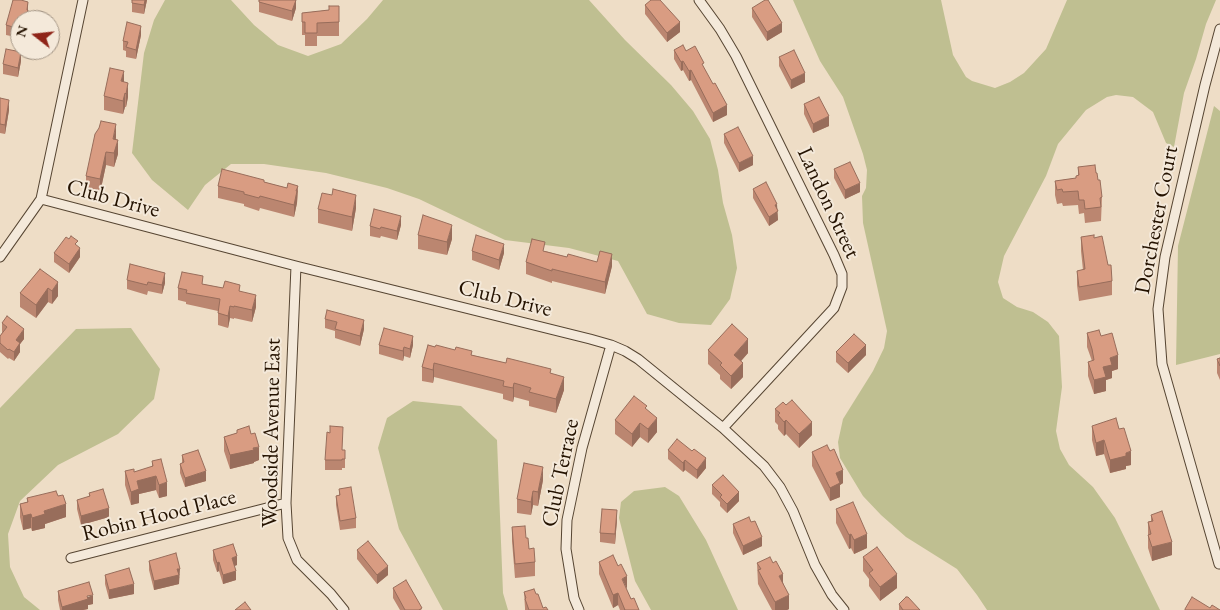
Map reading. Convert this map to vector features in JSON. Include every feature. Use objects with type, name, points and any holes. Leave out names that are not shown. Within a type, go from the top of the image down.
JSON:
[{"type":"street","points":[[0,257],[41,199],[83,0]]},
{"type":"street","name":"Landon Street","points":[[699,0],[720,29],[736,56],[842,274],[842,287],[834,308],[723,428]]},
{"type":"street","name":"Dorchester Court","points":[[1218,564],[1162,364],[1158,309],[1165,256],[1220,29]]},
{"type":"street","name":"Club Drive","points":[[41,199],[296,266],[611,344],[638,359],[723,428],[764,466],[780,487],[793,511],[815,565],[832,595],[844,610]]},
{"type":"street","name":"Woodside Avenue East","points":[[296,266],[286,503],[288,538],[297,560],[344,610]]},
{"type":"street","name":"Club Terrace","points":[[579,610],[574,598],[566,549],[567,520],[582,448],[611,344]]},
{"type":"street","name":"Robin Hood Place","points":[[71,558],[286,503]]},
{"type":"green space","points":[[165,0],[231,0],[254,25],[278,45],[308,56],[341,44],[367,19],[383,0],[589,0],[625,40],[671,85],[693,111],[710,139],[718,170],[723,203],[732,235],[737,268],[730,299],[711,325],[679,323],[647,314],[618,261],[569,248],[505,240],[419,199],[387,188],[326,173],[264,164],[231,164],[205,185],[188,210],[152,180],[132,153],[144,53],[154,20]]},
{"type":"green space","points":[[793,0],[941,0],[953,55],[966,77],[972,81],[995,88],[1010,82],[1024,73],[1046,49],[1067,0],[1216,0],[1206,24],[1184,93],[1174,147],[1166,143],[1153,112],[1133,97],[1116,95],[1107,97],[1086,110],[1058,144],[1046,176],[1004,256],[998,282],[1003,298],[1017,307],[1033,312],[1048,322],[1059,336],[1062,387],[1056,431],[1060,449],[1069,465],[1093,487],[1115,518],[1160,610],[987,610],[957,569],[906,537],[881,515],[863,496],[840,458],[838,442],[843,419],[873,371],[884,348],[887,331],[863,223],[862,196],[866,188],[867,170],[863,154],[843,97],[820,61]]},
{"type":"green space","points":[[1214,106],[1220,111],[1220,354],[1176,365],[1178,246]]},
{"type":"green space","points":[[131,328],[160,369],[154,399],[118,434],[58,465],[20,501],[8,534],[10,567],[24,597],[40,610],[0,610],[0,408],[76,329]]},
{"type":"green space","points":[[413,401],[461,406],[497,440],[503,593],[508,610],[443,610],[399,529],[378,448],[387,418]]},
{"type":"green space","points":[[665,487],[679,496],[706,540],[738,610],[651,610],[635,581],[619,518],[621,502],[634,491]]},
{"type":"building","points":[[13,0],[28,2],[27,10],[10,10]]},
{"type":"building","points":[[132,0],[145,0],[144,5],[132,3]]},
{"type":"building","points":[[259,0],[296,0],[292,11],[259,2]]},
{"type":"building","points":[[651,0],[660,0],[680,22],[667,33],[645,5]]},
{"type":"building","points":[[768,0],[782,23],[767,32],[752,8]]},
{"type":"building","points":[[329,6],[339,6],[339,22],[317,23],[317,33],[305,33],[305,22],[302,22],[302,13],[329,10]]},
{"type":"building","points":[[10,11],[10,26],[6,25]]},
{"type":"building","points":[[127,22],[141,26],[136,50],[126,47],[128,42],[123,41]]},
{"type":"building","points":[[683,45],[686,51],[695,46],[704,63],[702,64],[727,105],[713,113],[691,70],[689,71],[683,61],[681,62],[674,50]]},
{"type":"building","points":[[6,49],[10,50],[10,60],[20,60],[18,68],[3,64]]},
{"type":"building","points":[[794,50],[805,73],[791,80],[779,57]]},
{"type":"building","points":[[110,68],[124,71],[121,81],[128,83],[123,101],[104,96]]},
{"type":"building","points":[[819,97],[829,116],[813,124],[804,104]]},
{"type":"building","points":[[0,98],[9,100],[5,125],[0,124]]},
{"type":"building","points":[[101,121],[116,124],[113,139],[118,140],[114,153],[106,152],[100,179],[86,176],[95,134]]},
{"type":"building","points":[[738,127],[753,156],[739,163],[724,134]]},
{"type":"building","points":[[850,162],[860,183],[845,190],[834,169]]},
{"type":"building","points":[[1095,165],[1098,180],[1100,180],[1101,207],[1085,209],[1084,200],[1079,200],[1078,191],[1063,192],[1062,189],[1057,190],[1055,181],[1076,178],[1079,175],[1078,167]]},
{"type":"building","points":[[222,169],[287,188],[288,183],[298,186],[294,205],[260,196],[259,198],[244,194],[244,192],[218,186]]},
{"type":"building","points":[[766,182],[777,204],[775,205],[778,211],[769,217],[753,189]]},
{"type":"building","points":[[333,189],[356,195],[352,217],[318,209],[322,193],[332,195]]},
{"type":"building","points":[[374,209],[401,216],[397,231],[370,226]]},
{"type":"building","points":[[423,215],[452,225],[447,242],[418,235]]},
{"type":"building","points":[[476,235],[504,244],[499,260],[472,251]]},
{"type":"building","points":[[1094,235],[1094,238],[1102,236],[1108,265],[1111,265],[1112,281],[1079,287],[1077,271],[1085,269],[1081,237]]},
{"type":"building","points":[[71,236],[78,241],[75,244],[80,248],[69,264],[54,253],[66,237],[69,239]]},
{"type":"building","points":[[532,239],[545,242],[543,251],[567,257],[568,254],[597,262],[600,251],[612,254],[605,282],[552,269],[552,271],[526,262]]},
{"type":"building","points":[[130,264],[165,273],[162,285],[148,282],[147,285],[127,280]]},
{"type":"building","points":[[40,269],[58,282],[52,291],[48,288],[36,305],[20,293]]},
{"type":"building","points":[[182,272],[203,276],[202,284],[223,288],[225,281],[240,285],[239,291],[256,295],[252,310],[230,306],[228,316],[218,313],[220,299],[186,293],[187,290],[178,288]]},
{"type":"building","points":[[327,310],[364,320],[360,336],[335,329],[337,322],[325,319]]},
{"type":"building","points":[[7,316],[24,329],[16,340],[20,343],[14,352],[8,350],[0,343],[0,336],[7,327],[2,323]]},
{"type":"building","points":[[732,324],[748,339],[734,355],[743,363],[731,376],[720,365],[722,363],[708,350]]},
{"type":"building","points":[[384,328],[413,336],[410,349],[404,347],[403,351],[379,345]]},
{"type":"building","points":[[1099,330],[1101,336],[1112,333],[1118,355],[1110,358],[1112,365],[1103,367],[1106,377],[1094,380],[1088,362],[1094,360],[1087,333]]},
{"type":"building","points":[[854,334],[866,345],[848,363],[836,352]]},
{"type":"building","points":[[428,345],[455,350],[456,347],[472,351],[471,355],[506,363],[507,358],[551,369],[550,373],[564,377],[556,399],[529,392],[531,388],[514,383],[513,388],[503,386],[504,381],[434,363],[433,370],[422,367]]},
{"type":"building","points":[[634,396],[647,406],[645,408],[657,418],[648,429],[640,423],[632,434],[615,420]]},
{"type":"building","points":[[792,400],[812,422],[799,434],[786,420],[784,422],[778,415],[780,413],[775,409],[783,402],[786,405]]},
{"type":"building","points":[[1116,418],[1119,429],[1124,428],[1131,451],[1126,453],[1126,456],[1110,460],[1104,440],[1096,443],[1092,426]]},
{"type":"building","points":[[249,426],[251,434],[255,433],[259,447],[253,448],[254,450],[230,455],[224,437],[237,433],[237,430]]},
{"type":"building","points":[[330,426],[343,427],[342,450],[345,450],[345,459],[325,460],[327,432],[330,433]]},
{"type":"building","points":[[677,439],[692,451],[694,449],[706,458],[697,470],[685,460],[683,463],[668,450]]},
{"type":"building","points":[[827,445],[830,451],[834,449],[843,470],[836,473],[840,483],[830,488],[812,452]]},
{"type":"building","points":[[198,450],[206,471],[185,478],[180,464],[184,462],[182,455]]},
{"type":"building","points":[[161,459],[167,482],[159,485],[156,476],[137,481],[139,489],[131,492],[125,471],[134,469],[134,472],[153,466],[152,461]]},
{"type":"building","points":[[524,463],[543,467],[538,492],[533,491],[531,502],[517,499]]},
{"type":"building","points":[[723,475],[739,492],[727,504],[720,497],[722,495],[712,485]]},
{"type":"building","points":[[351,487],[356,518],[340,521],[336,496],[340,495],[339,489]]},
{"type":"building","points":[[103,489],[109,508],[81,516],[77,500],[90,496],[89,493]]},
{"type":"building","points":[[56,491],[58,496],[63,495],[66,504],[44,511],[45,514],[32,518],[31,514],[23,516],[20,504],[28,502],[27,498]]},
{"type":"building","points":[[853,502],[867,534],[854,540],[851,534],[849,535],[836,509]]},
{"type":"building","points":[[602,509],[617,510],[615,534],[600,533]]},
{"type":"building","points":[[1162,511],[1172,542],[1152,547],[1148,535],[1151,534],[1148,522],[1153,521],[1151,515]]},
{"type":"building","points":[[749,517],[751,522],[755,521],[762,537],[743,546],[733,524]]},
{"type":"building","points":[[525,526],[529,549],[534,548],[535,562],[515,564],[512,527]]},
{"type":"building","points":[[368,541],[388,566],[377,575],[357,550]]},
{"type":"building","points":[[233,544],[237,556],[232,558],[236,571],[223,575],[213,550]]},
{"type":"building","points":[[877,547],[897,574],[880,587],[869,573],[873,570],[863,557]]},
{"type":"building","points":[[176,553],[180,569],[177,569],[179,575],[154,581],[149,561]]},
{"type":"building","points":[[613,555],[618,566],[621,564],[627,576],[622,579],[631,599],[634,598],[639,610],[625,610],[618,593],[613,595],[599,562]]},
{"type":"building","points":[[770,557],[773,563],[776,561],[783,574],[779,576],[789,595],[775,602],[758,570],[761,569],[757,563]]},
{"type":"building","points":[[129,568],[134,584],[109,590],[105,575]]},
{"type":"building","points":[[406,580],[422,608],[419,610],[405,610],[393,588]]},
{"type":"building","points":[[89,582],[93,595],[87,596],[88,599],[62,607],[58,591]]},
{"type":"building","points":[[534,589],[543,608],[546,607],[548,610],[529,610],[524,592]]},
{"type":"building","points":[[906,597],[920,610],[903,610],[899,604]]},
{"type":"building","points":[[1192,597],[1210,608],[1212,605],[1220,610],[1185,610]]},
{"type":"building","points":[[245,602],[251,610],[235,610]]}]
